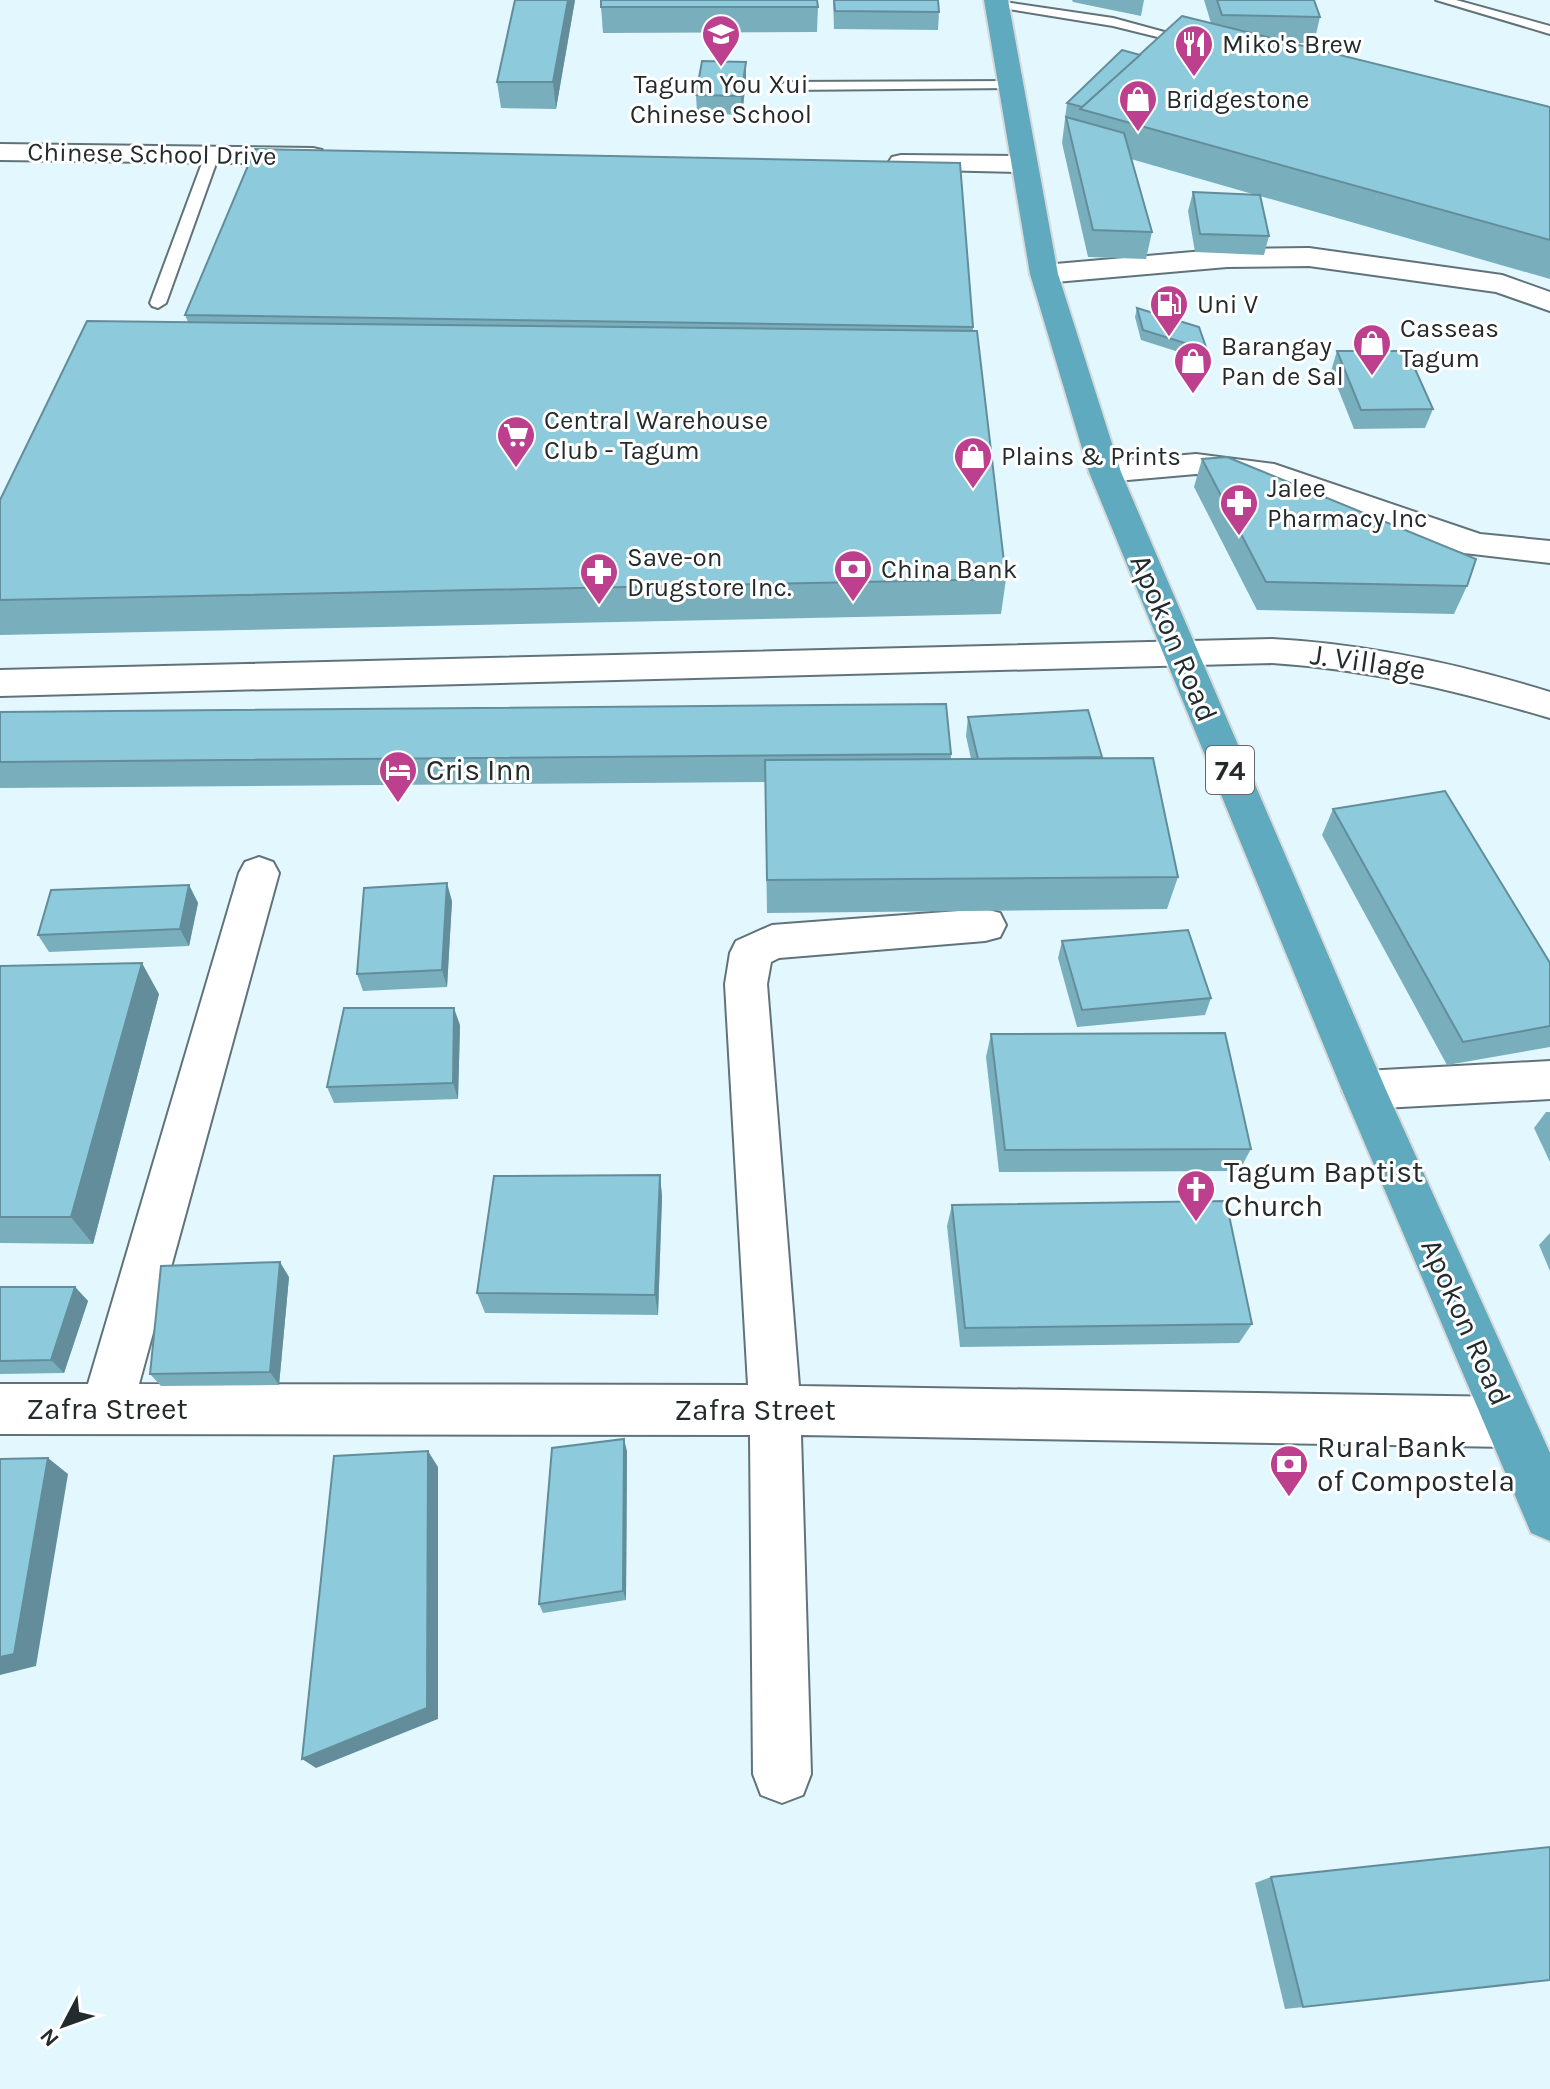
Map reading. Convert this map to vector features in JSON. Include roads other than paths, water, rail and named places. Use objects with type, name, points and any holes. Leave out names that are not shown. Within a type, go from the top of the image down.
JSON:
[{"type":"highway","name":"Apokon Road","points":[[996,1],[1044,274],[1105,472],[1364,1090],[1550,1514]]},
{"type":"street","name":"Chinese School Drive","points":[[0,152],[339,156]]},
{"type":"street","points":[[880,163],[1023,164]]},
{"type":"street","points":[[1044,274],[1227,258],[1309,257],[1502,284],[1550,302]]},
{"type":"street","points":[[1105,472],[1196,464],[1262,471],[1476,545],[1550,552]]},
{"type":"street","name":"J. Village","points":[[0,683],[1181,652],[1319,652],[1376,659],[1480,683],[1550,705]]},
{"type":"street","points":[[107,1408],[259,873]]},
{"type":"street","points":[[782,1774],[775,1410],[746,984],[751,953],[772,942],[985,925]]},
{"type":"street","points":[[1364,1090],[1550,1080]]},
{"type":"street","name":"Zafra Street","points":[[0,1409],[775,1410],[1509,1422]]},
{"type":"lane","points":[[1442,0],[1550,30]]},
{"type":"lane","points":[[996,1],[1113,22],[1203,44]]},
{"type":"lane","points":[[786,86],[1010,85]]},
{"type":"lane","points":[[158,303],[212,155]]},
{"type":"place","name":"Tagum You Xui Chinese School","points":[[721,68]]},
{"type":"place","name":"Miko's Brew","points":[[1194,78]]},
{"type":"place","name":"Bridgestone","points":[[1138,133]]},
{"type":"place","name":"Uni V","points":[[1169,338]]},
{"type":"place","name":"Casseas Tagum","points":[[1372,377]]},
{"type":"place","name":"Barangay Pan de Sal","points":[[1193,395]]},
{"type":"place","name":"Central Warehouse Club - Tagum","points":[[516,469]]},
{"type":"place","name":"Plains & Prints","points":[[973,490]]},
{"type":"place","name":"Jalee Pharmacy Inc","points":[[1239,537]]},
{"type":"place","name":"China Bank","points":[[853,603]]},
{"type":"place","name":"Save-on Drugstore Inc.","points":[[599,606]]},
{"type":"place","name":"Cris Inn","points":[[398,804]]},
{"type":"place","name":"Tagum Baptist Church","points":[[1196,1223]]},
{"type":"place","name":"Rural Bank of Compostela","points":[[1289,1498]]}]
